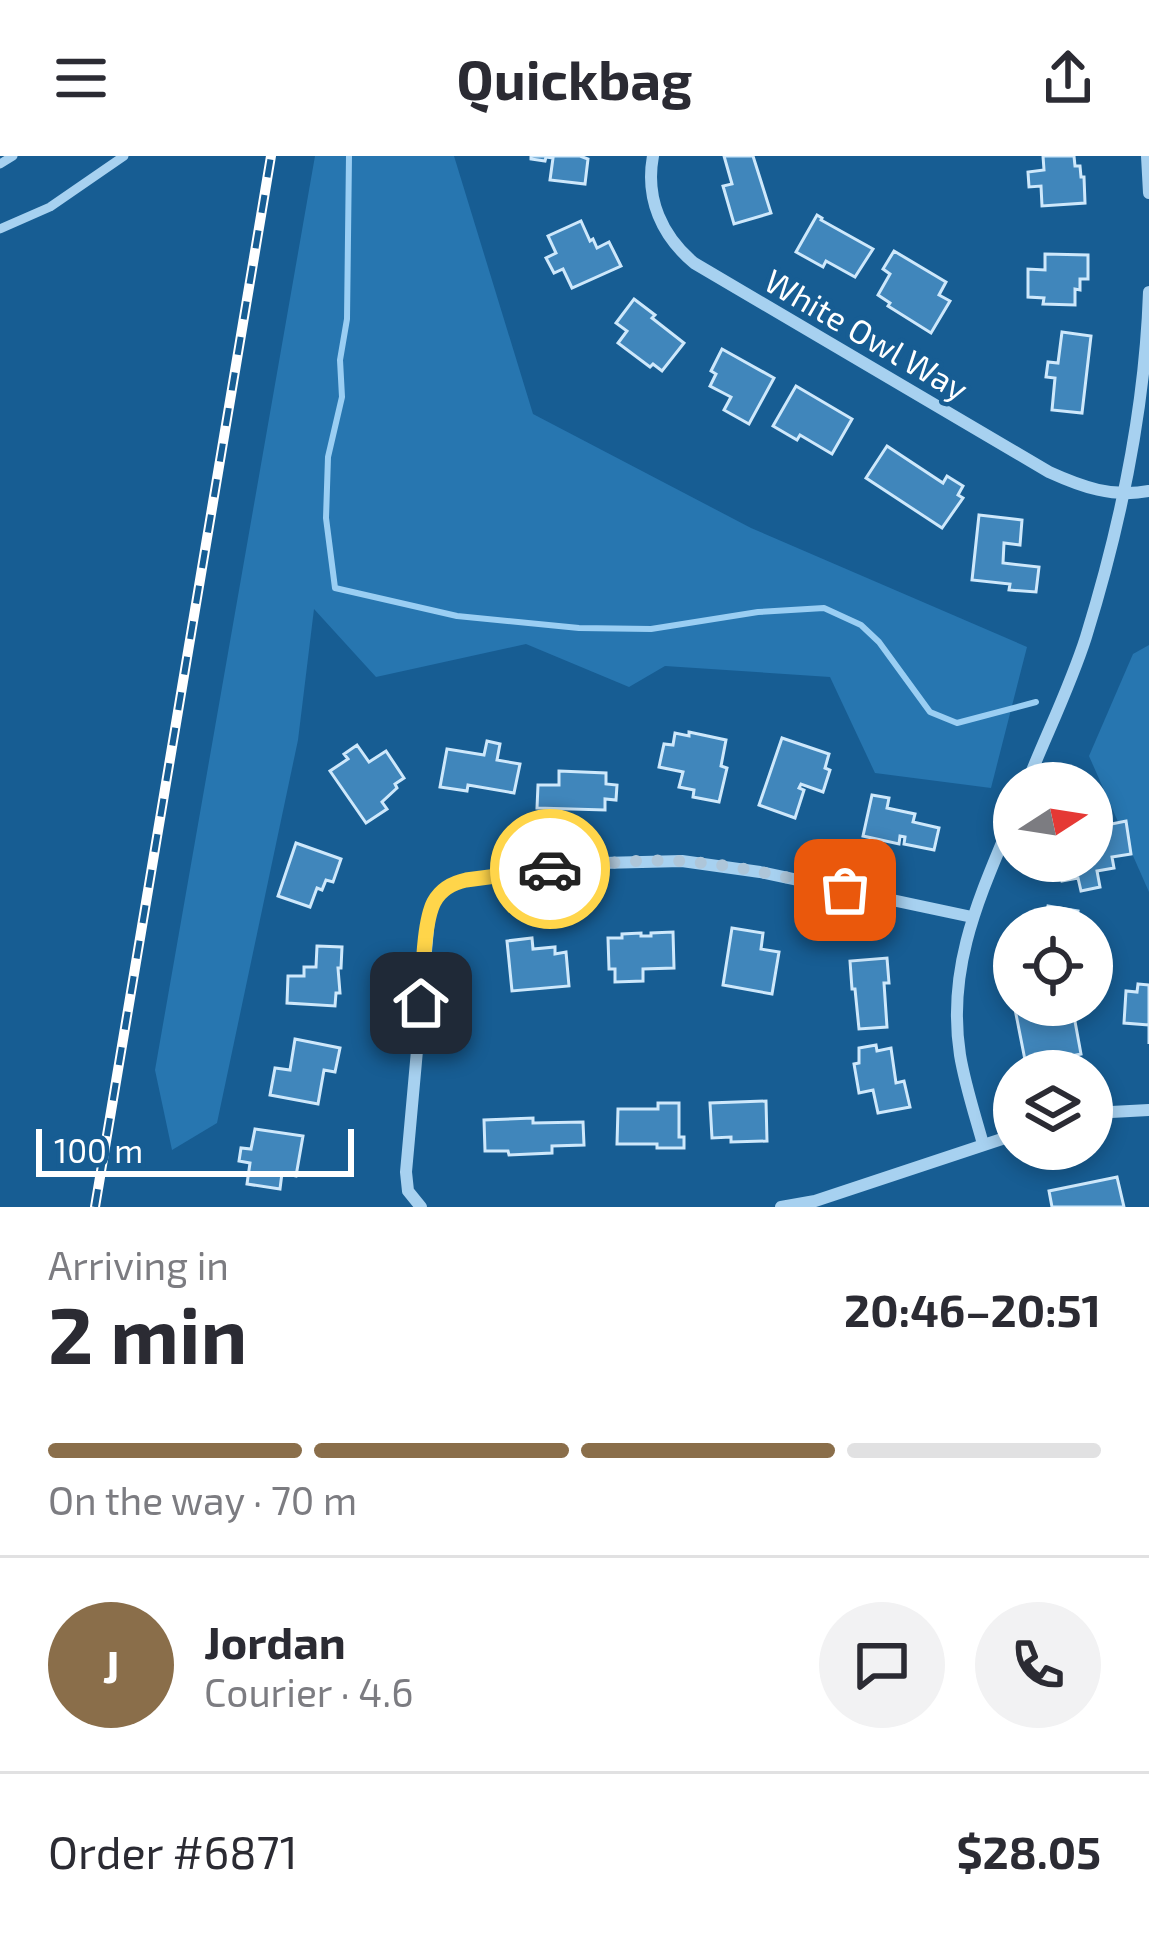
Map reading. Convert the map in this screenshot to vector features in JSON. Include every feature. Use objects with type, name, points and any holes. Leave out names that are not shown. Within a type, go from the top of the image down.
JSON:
[{"type":"street","name":"White Owl Way","points":[[653,156],[651,182],[658,215],[673,242],[694,263],[1049,472],[1125,496]]},
{"type":"street","points":[[1147,156],[1149,193]]},
{"type":"street","points":[[1036,762],[1085,641],[1125,496],[1143,376],[1149,292]]},
{"type":"street","points":[[1125,496],[1149,491]]},
{"type":"street","points":[[421,1207],[408,1192],[406,1172],[429,919],[439,895],[456,883],[602,863],[682,861],[760,872],[972,917]]},
{"type":"street","points":[[983,1144],[965,1079],[957,1025],[959,970],[972,917],[993,866]]},
{"type":"street","points":[[1113,1112],[1149,1109]]},
{"type":"street","points":[[781,1207],[815,1201],[993,1141]]},
{"type":"lane","points":[[0,164],[13,156]]},
{"type":"lane","points":[[0,230],[50,207],[124,156]]},
{"type":"shaded area","points":[[315,156],[454,156],[533,414],[751,528],[1027,647],[998,762],[993,762],[991,788],[875,773],[830,677],[665,666],[629,687],[526,644],[376,677],[314,609],[298,740],[217,1123],[172,1150],[155,1070]]},
{"type":"shaded area","points":[[1149,645],[1149,892],[1113,810],[1113,762],[1092,762],[1089,756],[1133,654]]},
{"type":"building","points":[[531,156],[588,159],[585,184],[550,180],[553,158],[545,161]]},
{"type":"building","points":[[724,156],[753,156],[771,213],[734,224],[723,186],[732,184]]},
{"type":"building","points":[[1043,156],[1074,156],[1084,177],[1085,203],[1042,206],[1041,186],[1029,187],[1028,172],[1044,170]]},
{"type":"building","points":[[817,215],[873,249],[855,277],[796,252]]},
{"type":"building","points":[[581,221],[597,248],[609,242],[621,266],[572,288],[563,269],[554,273],[546,258],[556,253],[548,236]]},
{"type":"building","points":[[894,251],[946,282],[939,295],[950,301],[931,333],[878,295],[890,274],[883,269]]},
{"type":"building","points":[[1045,254],[1088,255],[1088,279],[1080,279],[1080,290],[1075,289],[1075,305],[1043,304],[1044,298],[1028,297],[1028,269],[1045,270]]},
{"type":"building","points":[[634,299],[684,343],[662,371],[618,343],[627,331],[616,323]]},
{"type":"building","points":[[1062,332],[1091,336],[1082,413],[1052,410],[1055,378],[1046,377],[1048,362],[1058,363]]},
{"type":"building","points":[[722,349],[774,378],[749,424],[724,410],[731,397],[710,386],[716,374],[711,371]]},
{"type":"building","points":[[796,386],[852,419],[832,454],[773,426]]},
{"type":"building","points":[[887,446],[943,483],[947,476],[963,486],[958,495],[963,498],[942,528],[866,478]]},
{"type":"building","points":[[979,515],[1022,520],[1020,545],[1004,543],[1003,563],[1039,567],[1036,592],[972,580]]},
{"type":"building","points":[[689,732],[726,740],[721,766],[727,768],[719,802],[693,797],[694,790],[679,787],[683,772],[659,767],[664,744],[673,745],[675,733],[689,736]]},
{"type":"building","points":[[782,738],[829,754],[823,792],[801,784],[804,790],[795,818],[759,805]]},
{"type":"building","points":[[487,741],[500,744],[497,760],[520,764],[514,793],[468,785],[467,791],[440,787],[447,749],[484,755]]},
{"type":"building","points":[[357,745],[369,762],[386,751],[404,778],[382,802],[387,809],[366,823],[330,771],[348,759],[344,754]]},
{"type":"building","points":[[559,771],[606,773],[606,784],[617,785],[616,800],[605,799],[605,810],[537,808],[538,785],[559,785]]},
{"type":"building","points":[[872,795],[889,798],[887,808],[915,814],[913,822],[939,828],[934,850],[904,844],[905,837],[900,836],[899,844],[863,836]]},
{"type":"building","points":[[1126,821],[1131,854],[1113,857],[1113,824]]},
{"type":"building","points":[[296,843],[341,859],[333,882],[326,880],[322,890],[317,888],[310,907],[278,896]]},
{"type":"building","points":[[1079,882],[1099,882],[1100,887],[1081,891]]},
{"type":"building","points":[[732,928],[763,933],[761,949],[779,952],[772,994],[723,985]]},
{"type":"building","points":[[673,932],[674,968],[643,969],[643,981],[615,982],[615,969],[609,969],[608,938]]},
{"type":"building","points":[[532,938],[533,949],[555,947],[555,954],[566,952],[569,986],[512,991],[507,941]]},
{"type":"building","points":[[317,946],[342,947],[335,1006],[287,1003],[288,976],[304,976],[304,967],[316,967]]},
{"type":"building","points":[[887,958],[887,1027],[859,1029],[850,961]]},
{"type":"building","points":[[1138,984],[1149,985],[1149,1025],[1124,1023],[1126,991],[1137,992]]},
{"type":"building","points":[[1018,1026],[1076,1026],[1080,1050],[1023,1050]]},
{"type":"building","points":[[295,1039],[340,1048],[335,1072],[324,1070],[318,1104],[270,1095],[275,1068],[290,1070]]},
{"type":"building","points":[[876,1045],[877,1051],[891,1048],[896,1083],[904,1081],[910,1107],[878,1113],[873,1090],[859,1093],[854,1064],[859,1063],[859,1048]]},
{"type":"building","points":[[766,1101],[767,1141],[712,1138],[710,1103]]},
{"type":"building","points":[[658,1103],[679,1103],[679,1137],[684,1137],[684,1148],[617,1144],[618,1109],[658,1109]]},
{"type":"building","points":[[533,1118],[533,1123],[583,1122],[584,1145],[552,1146],[552,1153],[485,1151],[484,1120]]},
{"type":"building","points":[[255,1129],[303,1136],[296,1176],[282,1173],[280,1189],[247,1184],[250,1163],[239,1161],[241,1148],[251,1149]]},
{"type":"building","points":[[1117,1177],[1124,1207],[1052,1207],[1049,1191]]},
{"type":"waterway","points":[[349,156],[347,319],[340,360],[342,397],[328,457],[326,518],[335,588],[457,616],[579,628],[651,629],[758,612],[824,608],[861,625],[879,642],[930,712],[957,723],[1036,702]]},
{"type":"railway","points":[[95,1207],[271,156]]},
{"type":"way so far","points":[[550,869],[682,861],[845,890]]},
{"type":"route","points":[[421,1003],[429,919],[439,895],[466,880],[550,869]]}]
